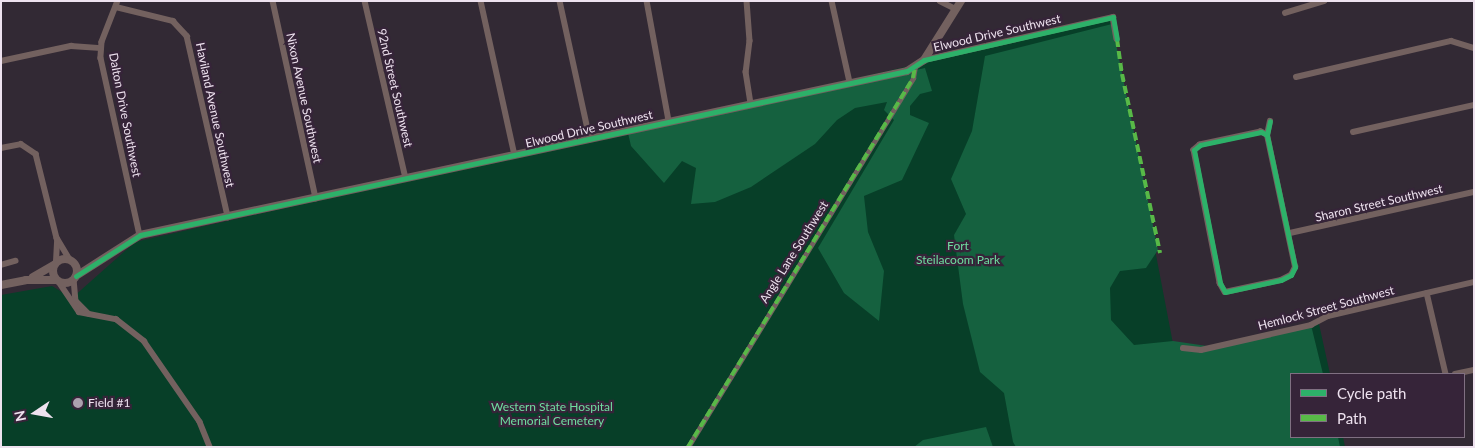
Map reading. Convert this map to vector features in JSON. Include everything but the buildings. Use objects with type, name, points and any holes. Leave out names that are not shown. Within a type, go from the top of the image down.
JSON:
[{"type":"street","name":"Nixon Avenue Southwest","points":[[273,1],[316,198]]},
{"type":"street","name":"92nd Street Southwest","points":[[365,1],[406,178]]},
{"type":"street","points":[[481,1],[515,155]]},
{"type":"street","points":[[560,1],[590,139]]},
{"type":"street","points":[[647,1],[669,121]]},
{"type":"street","points":[[747,1],[750,41],[746,72],[751,104]]},
{"type":"street","points":[[832,1],[850,82]]},
{"type":"street","points":[[940,1],[956,9]]},
{"type":"street","points":[[924,60],[960,1]]},
{"type":"street","points":[[1285,13],[1306,3],[1324,1]]},
{"type":"street","name":"Dalton Drive Southwest","points":[[117,4],[101,48],[140,235]]},
{"type":"street","name":"Haviland Avenue Southwest","points":[[117,4],[173,21],[187,36],[228,217]]},
{"type":"street","name":"Elwood Drive Southwest","points":[[75,277],[99,259],[140,235],[850,82],[915,67],[924,60],[1113,17],[1118,39]]},
{"type":"street","points":[[1296,77],[1451,42],[1463,42],[1474,48]]},
{"type":"street","points":[[1,61],[71,46],[101,48]]},
{"type":"street","name":"Angle Lane Southwest","points":[[688,447],[913,78],[915,67]]},
{"type":"street","points":[[1353,132],[1474,105]]},
{"type":"street","points":[[1267,135],[1262,132],[1200,145],[1194,150],[1222,288],[1227,292],[1291,275],[1296,262],[1267,135],[1270,121]]},
{"type":"street","points":[[1,148],[20,144],[36,154],[57,238],[71,261],[75,277],[76,301],[90,314]]},
{"type":"street","name":"Sharon Street Southwest","points":[[1290,233],[1474,192]]},
{"type":"street","points":[[57,238],[53,273],[73,308],[90,314],[116,319],[144,341],[200,422],[210,447]]},
{"type":"street","name":"Elwood Drive Southwest","points":[[71,261],[99,259]]},
{"type":"street","points":[[1,265],[15,261]]},
{"type":"street","points":[[26,280],[55,264],[71,261]]},
{"type":"street","points":[[1,285],[26,280],[67,283],[75,277]]},
{"type":"street","name":"Hemlock Street Southwest","points":[[1183,348],[1201,350],[1311,325],[1328,316],[1474,282]]},
{"type":"street","points":[[1427,292],[1446,373]]},
{"type":"street","points":[[1460,373],[1474,370]]},
{"type":"green space","name":"Fort Steilacoom Park","points":[[1111,20],[1175,354],[1319,324],[1330,373],[1290,373],[1290,438],[1343,438],[1345,447],[1,447],[1,295],[52,286],[72,298],[135,242]]},
{"type":"green space","points":[[1112,24],[1158,250],[1146,268],[1120,271],[1110,288],[1111,320],[1134,345],[1173,341],[1214,347],[1311,325],[1323,373],[1290,373],[1290,438],[1338,438],[1340,447],[1016,447],[1013,442],[1004,393],[980,372],[963,304],[954,235],[966,214],[951,179],[972,131],[985,56]]},
{"type":"green space","points":[[925,68],[932,91],[920,94],[910,106],[910,115],[929,123],[902,180],[864,196],[868,232],[884,271],[879,321],[844,293],[818,248],[894,120],[884,110],[887,102],[855,108],[837,120],[815,144],[751,187],[715,202],[691,204],[696,168],[682,161],[664,183],[631,146],[628,133]]},
{"type":"green space","points":[[986,427],[993,447],[914,447],[923,440]]},
{"type":"marked path","points":[[1117,39],[1122,74],[1160,253]]},
{"type":"marked path","points":[[688,447],[913,78],[915,67]]},
{"type":"cycle path","points":[[76,276],[140,235],[907,71],[924,60],[1113,17],[1117,39]]},
{"type":"cycle path","points":[[1267,135],[1261,132],[1200,145],[1194,150],[1220,283],[1225,292],[1281,280],[1291,275],[1295,267],[1267,135],[1270,121]]},
{"type":"place","name":"Field #1","points":[[78,403]]},
{"type":"park label","name":"Western State Hospital Memorial Cemetery","points":[[552,414]]}]
